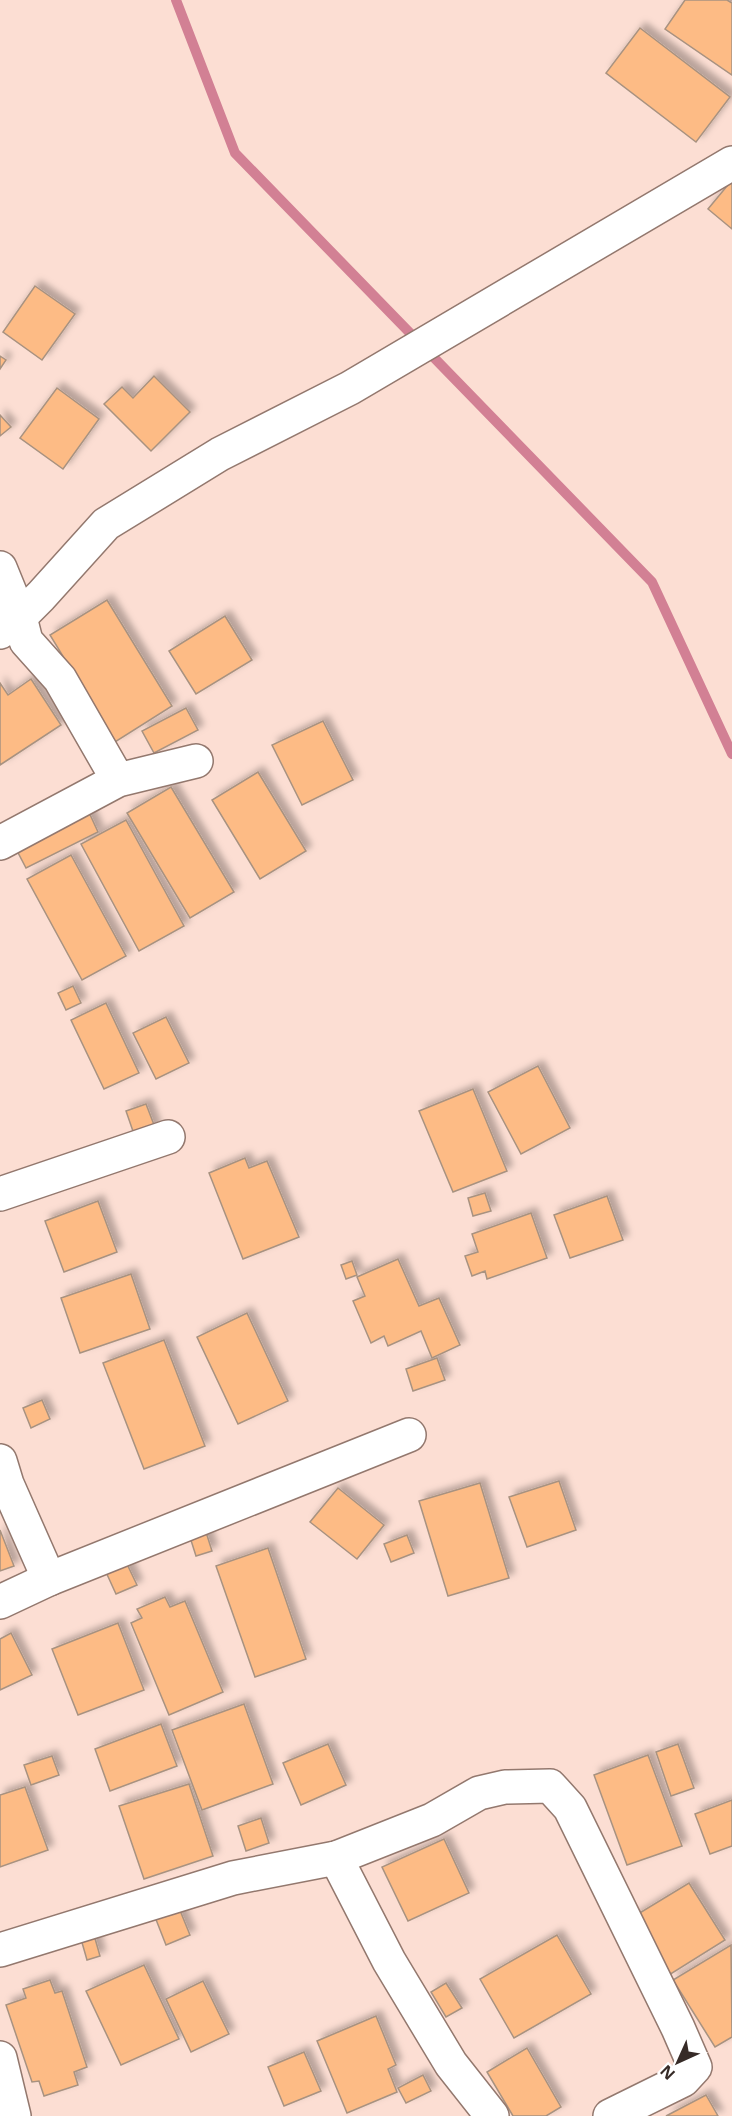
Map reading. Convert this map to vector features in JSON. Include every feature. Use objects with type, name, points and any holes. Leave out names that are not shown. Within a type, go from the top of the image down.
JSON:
[{"type":"street","points":[[10,625],[106,524],[220,454],[350,388],[732,163]]},
{"type":"street","points":[[0,568],[10,625],[60,679],[118,780]]},
{"type":"street","points":[[0,843],[118,780],[195,760]]},
{"type":"street","points":[[0,1194],[168,1137]]},
{"type":"street","points":[[0,1602],[49,1579],[409,1435]]},
{"type":"street","points":[[0,1461],[7,1484],[49,1579]]},
{"type":"street","points":[[0,1950],[233,1878],[336,1858],[432,1820],[479,1793],[505,1787],[550,1786],[570,1808],[695,2067],[683,2080],[610,2116]]},
{"type":"street","points":[[336,1858],[388,1961],[451,2064],[492,2116]]},
{"type":"street","points":[[0,2058],[14,2116]]},
{"type":"building","points":[[685,0],[727,0],[732,3],[732,75],[665,29]]},
{"type":"building","points":[[640,28],[730,97],[696,142],[606,73]]},
{"type":"building","points":[[732,180],[732,229],[708,209]]},
{"type":"building","points":[[35,286],[75,314],[42,360],[3,332]]},
{"type":"building","points":[[0,356],[6,360],[0,369]]},
{"type":"building","points":[[154,376],[190,412],[151,451],[104,404],[122,387],[133,398]]},
{"type":"building","points":[[57,388],[99,419],[63,469],[20,438]]},
{"type":"building","points":[[0,415],[11,427],[0,436]]},
{"type":"building","points":[[107,600],[172,706],[115,742],[50,635]]},
{"type":"building","points":[[225,616],[252,660],[196,694],[169,651]]},
{"type":"building","points":[[31,679],[61,725],[0,765],[0,683],[8,695]]},
{"type":"building","points":[[186,708],[198,730],[154,753],[142,731]]},
{"type":"building","points":[[323,721],[353,780],[302,805],[272,745]]},
{"type":"building","points":[[258,772],[306,851],[260,879],[212,800]]},
{"type":"building","points":[[171,787],[234,892],[190,918],[127,813]]},
{"type":"building","points":[[86,806],[98,832],[26,868],[13,843]]},
{"type":"building","points":[[126,820],[184,926],[139,951],[81,844]]},
{"type":"building","points":[[71,855],[126,956],[82,980],[27,879]]},
{"type":"building","points":[[73,986],[81,1003],[66,1010],[58,993]]},
{"type":"building","points":[[106,1003],[139,1073],[104,1089],[71,1020]]},
{"type":"building","points":[[166,1017],[189,1063],[156,1079],[133,1033]]},
{"type":"building","points":[[538,1066],[570,1128],[521,1154],[488,1092]]},
{"type":"building","points":[[473,1089],[507,1171],[453,1192],[419,1111]]},
{"type":"building","points":[[146,1104],[156,1130],[135,1137],[126,1111]]},
{"type":"building","points":[[245,1158],[249,1168],[267,1161],[299,1237],[243,1259],[209,1173]]},
{"type":"building","points":[[485,1193],[491,1211],[473,1216],[468,1198]]},
{"type":"building","points":[[607,1196],[623,1240],[570,1258],[554,1215]]},
{"type":"building","points":[[98,1201],[117,1252],[64,1272],[45,1221]]},
{"type":"building","points":[[531,1213],[547,1258],[487,1279],[485,1271],[472,1276],[465,1256],[478,1252],[472,1234]]},
{"type":"building","points":[[398,1259],[419,1306],[439,1298],[460,1345],[432,1358],[421,1331],[388,1346],[384,1336],[371,1343],[353,1301],[365,1296],[357,1277]]},
{"type":"building","points":[[352,1261],[357,1275],[346,1279],[341,1265]]},
{"type":"building","points":[[131,1274],[150,1329],[80,1353],[61,1298]]},
{"type":"building","points":[[247,1313],[288,1401],[238,1424],[197,1337]]},
{"type":"building","points":[[164,1340],[205,1446],[144,1469],[103,1363]]},
{"type":"building","points":[[437,1358],[445,1380],[413,1391],[406,1369]]},
{"type":"building","points":[[42,1400],[50,1419],[31,1428],[23,1408]]},
{"type":"building","points":[[559,1481],[576,1530],[527,1547],[509,1497]]},
{"type":"building","points":[[480,1483],[509,1578],[448,1596],[419,1501]]},
{"type":"building","points":[[338,1488],[384,1525],[357,1559],[310,1522]]},
{"type":"building","points":[[205,1529],[212,1551],[196,1556],[189,1534]]},
{"type":"building","points":[[0,1530],[14,1566],[0,1571]]},
{"type":"building","points":[[407,1535],[414,1553],[391,1562],[384,1544]]},
{"type":"building","points":[[268,1548],[306,1659],[255,1677],[216,1566]]},
{"type":"building","points":[[126,1562],[137,1585],[116,1594],[105,1570]]},
{"type":"building","points":[[165,1597],[170,1607],[185,1601],[223,1692],[169,1715],[131,1623],[142,1618],[137,1609]]},
{"type":"building","points":[[118,1623],[144,1690],[78,1715],[52,1649]]},
{"type":"building","points":[[11,1633],[32,1675],[0,1690],[0,1639]]},
{"type":"building","points":[[244,1704],[273,1784],[202,1810],[172,1730]]},
{"type":"building","points":[[161,1724],[177,1766],[110,1791],[95,1749]]},
{"type":"building","points":[[328,1744],[346,1785],[301,1805],[283,1763]]},
{"type":"building","points":[[678,1744],[694,1788],[671,1796],[656,1752]]},
{"type":"building","points":[[648,1755],[682,1846],[627,1865],[594,1775]]},
{"type":"building","points":[[52,1756],[59,1775],[31,1785],[24,1765]]},
{"type":"building","points":[[189,1784],[213,1856],[144,1879],[119,1806]]},
{"type":"building","points":[[25,1787],[48,1850],[0,1867],[0,1795]]},
{"type":"building","points":[[732,1800],[732,1846],[710,1854],[695,1814]]},
{"type":"building","points":[[261,1818],[269,1843],[246,1851],[238,1826]]},
{"type":"building","points":[[444,1839],[469,1893],[408,1921],[382,1867]]},
{"type":"building","points":[[689,1883],[725,1940],[669,1975],[633,1917]]},
{"type":"building","points":[[179,1908],[190,1935],[166,1945],[155,1917]]},
{"type":"building","points":[[94,1935],[100,1956],[87,1960],[81,1939]]},
{"type":"building","points":[[557,1935],[591,1994],[514,2038],[480,1979]]},
{"type":"building","points":[[731,1945],[732,2037],[715,2047],[673,1980]]},
{"type":"building","points":[[144,1965],[179,2039],[121,2065],[86,1991]]},
{"type":"building","points":[[50,1980],[55,1993],[62,1991],[87,2067],[74,2072],[78,2085],[44,2096],[39,2081],[32,2082],[6,2005],[26,1998],[23,1989]]},
{"type":"building","points":[[203,1981],[229,2034],[191,2052],[166,1999]]},
{"type":"building","points":[[446,1983],[462,2008],[446,2017],[431,1992]]},
{"type":"building","points":[[376,2016],[396,2065],[388,2069],[397,2092],[347,2113],[317,2041]]},
{"type":"building","points":[[527,2048],[561,2107],[546,2116],[513,2116],[487,2072]]},
{"type":"building","points":[[304,2052],[321,2091],[284,2106],[268,2067]]},
{"type":"building","points":[[423,2075],[431,2091],[406,2103],[398,2088]]},
{"type":"building","points":[[706,2095],[718,2116],[666,2116]]},
{"type":"waterway","points":[[176,0],[235,153],[652,582],[732,754]]}]
